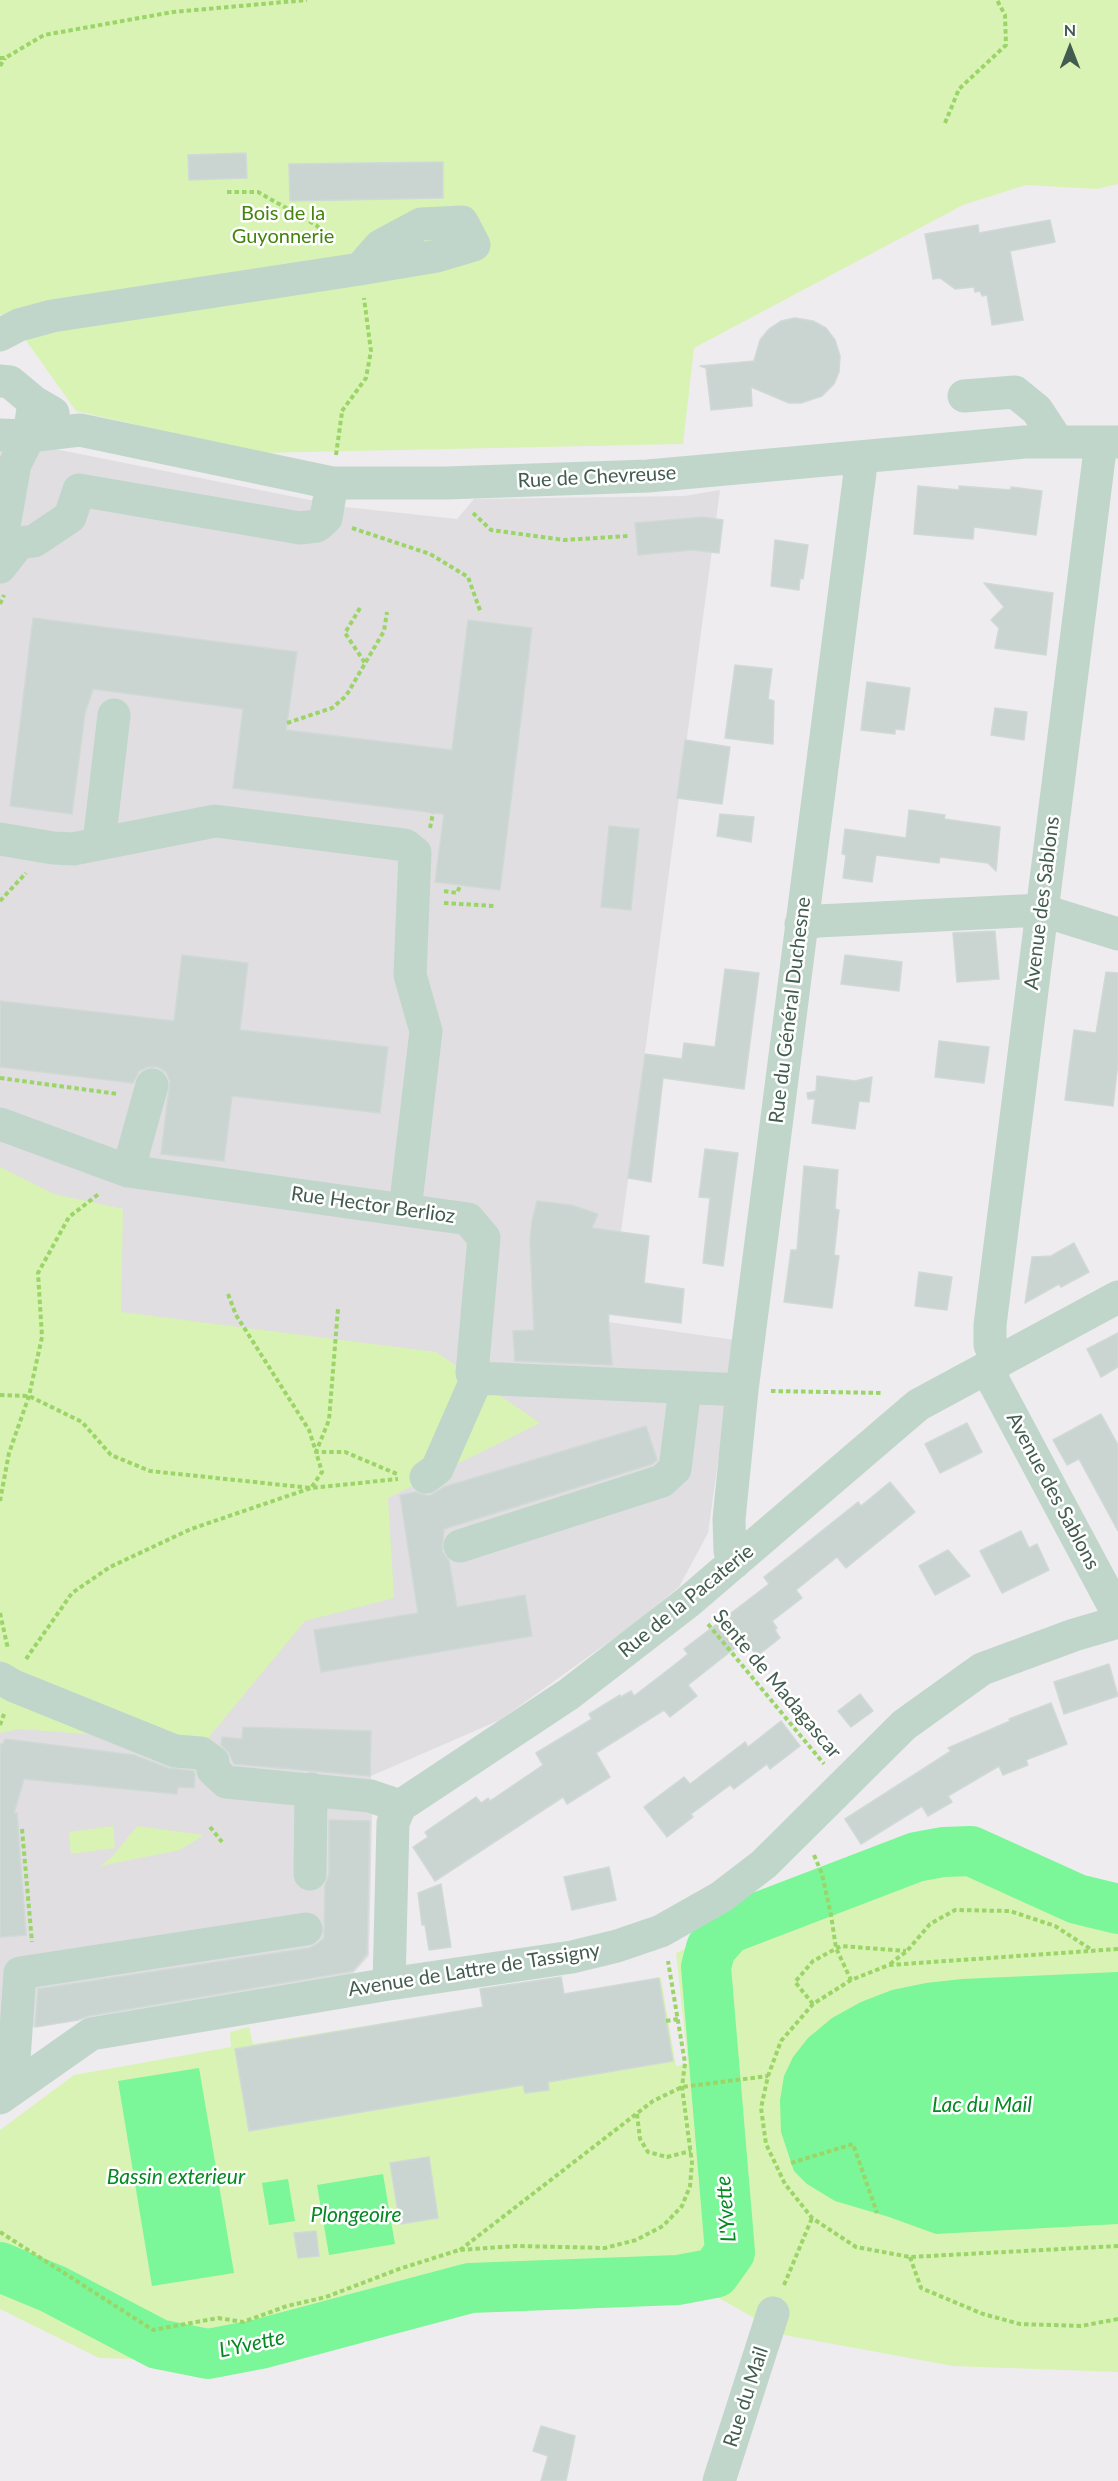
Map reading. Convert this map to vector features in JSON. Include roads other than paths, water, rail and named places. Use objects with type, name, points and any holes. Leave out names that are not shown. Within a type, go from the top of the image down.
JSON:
[{"type":"street","points":[[0,335],[19,325],[52,316],[360,269]]},
{"type":"street","points":[[0,341],[11,390],[15,464],[0,549]]},
{"type":"street","points":[[0,418],[19,407],[11,390]]},
{"type":"street","points":[[11,390],[80,430]]},
{"type":"street","points":[[964,396],[1016,392],[1037,410],[1058,442]]},
{"type":"street","points":[[14,436],[80,430]]},
{"type":"street","name":"Rue de Chevreuse","points":[[80,430],[332,483],[446,483],[648,476],[1025,442],[1109,442]]},
{"type":"street","name":"Avenue des Sablons","points":[[1109,442],[1041,910],[990,1325],[990,1345],[992,1366],[1118,1614]]},
{"type":"street","name":"Rue du Général Duchesne","points":[[734,1563],[730,1551],[729,1519],[752,1390],[801,924],[862,457]]},
{"type":"street","points":[[0,567],[19,543],[34,541],[70,517],[79,490],[300,528],[317,526],[326,518],[332,483]]},
{"type":"street","points":[[99,843],[114,715]]},
{"type":"street","points":[[0,839],[73,849],[215,821],[405,845],[415,853],[410,975],[426,1031],[405,1210]]},
{"type":"street","points":[[801,924],[818,921],[1041,910],[1118,934]]},
{"type":"street","points":[[128,1172],[150,1091]]},
{"type":"street","name":"Rue Hector Berlioz","points":[[0,1124],[128,1172],[468,1219],[484,1238],[472,1373],[477,1378]]},
{"type":"street","name":"Rue de la Pacaterie","points":[[400,1806],[569,1694],[688,1602],[918,1405],[1118,1297]]},
{"type":"street","points":[[426,1477],[437,1468],[477,1378],[752,1390]]},
{"type":"street","points":[[460,1546],[662,1481],[675,1468],[685,1388]]},
{"type":"street","name":"Avenue de Lattre de Tassigny","points":[[6,2093],[91,2034],[389,1984],[572,1957],[617,1946],[661,1931],[721,1897],[764,1864],[904,1725],[982,1669],[1074,1635],[1118,1622]]},
{"type":"street","points":[[10,1667],[14,1686],[175,1751],[201,1753],[213,1762],[213,1770],[226,1782],[370,1796],[400,1806],[393,1823],[389,1984]]},
{"type":"street","points":[[310,1874],[311,1789]]},
{"type":"street","points":[[6,2093],[20,1973],[306,1929]]},
{"type":"street","name":"Rue du Mail","points":[[719,2481],[773,2313]]},
{"type":"water","name":"Lac du Mail","points":[[1118,1972],[1118,2224],[936,2234],[835,2201],[807,2184],[794,2171],[781,2132],[780,2100],[784,2076],[793,2057],[808,2038],[832,2018],[861,2002],[892,1990],[926,1983],[962,1979]]},
{"type":"water","name":"Bassin exterieur","points":[[199,2068],[234,2273],[152,2286],[118,2081]]},
{"type":"water","name":"Plongeoire","points":[[383,2174],[395,2244],[329,2255],[317,2185]]},
{"type":"water","points":[[288,2179],[295,2221],[269,2225],[262,2183]]},
{"type":"waterway","name":"L'Yvette","points":[[0,2267],[53,2289],[158,2344],[208,2354],[260,2344],[470,2288],[678,2280],[715,2273],[730,2252],[706,1967],[711,1948],[728,1929],[916,1857],[943,1852],[971,1851],[1077,1899],[1118,1909]]},
{"type":"park label","name":"Bois de la Guyonnerie","points":[[283,226]]}]
